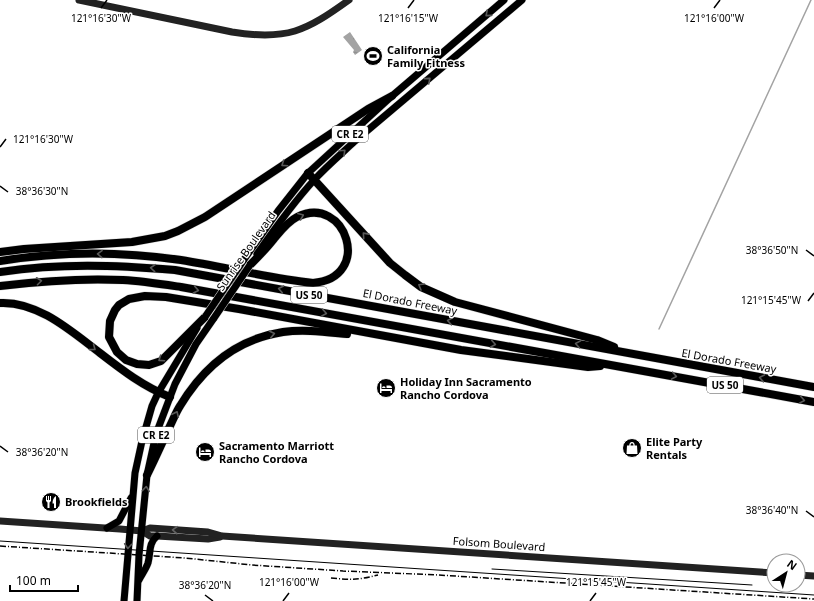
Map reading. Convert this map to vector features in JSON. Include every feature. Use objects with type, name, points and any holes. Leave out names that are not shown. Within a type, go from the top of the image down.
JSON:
[{"type":"highway","points":[[0,252],[132,242],[165,236],[178,231],[205,217],[361,114],[392,96]]},
{"type":"highway","points":[[308,173],[390,263],[421,287],[455,302],[597,340],[616,350]]},
{"type":"highway","points":[[0,261],[69,253],[126,254],[180,260],[313,283],[332,278],[342,269],[348,252],[346,237],[342,228],[333,219],[318,213],[307,214],[296,217],[286,225],[246,263]]},
{"type":"highway","name":"El Dorado Freeway","points":[[0,272],[75,265],[125,266],[175,270],[814,387]]},
{"type":"highway","name":"US 50","points":[[0,286],[46,280],[75,279],[124,280],[181,287],[814,402]]},
{"type":"highway","points":[[205,317],[161,361],[154,364],[137,364],[126,360],[117,352],[109,337],[110,321],[114,310],[129,299],[142,296],[166,298],[223,307],[461,350],[588,367],[608,365]]},
{"type":"highway","points":[[0,303],[30,307],[59,322],[127,373],[158,393],[170,397]]},
{"type":"highway","points":[[147,475],[179,407],[194,385],[212,364],[233,349],[257,338],[284,332],[314,331],[404,340]]},
{"type":"main road","points":[[79,0],[123,5],[253,36],[289,33],[306,28],[349,0]]},
{"type":"main road","name":"Sunrise Boulevard","points":[[137,601],[147,475],[156,434],[174,384],[196,344],[214,318],[278,211],[308,173],[392,96],[504,0]]},
{"type":"main road","name":"Sunrise Boulevard","points":[[124,601],[132,494],[142,441],[152,406],[158,393],[205,317],[284,215],[315,179],[354,141],[522,0]]},
{"type":"main road","points":[[108,528],[118,521],[132,494]]},
{"type":"main road","name":"Folsom Boulevard","points":[[0,521],[142,531],[150,528],[208,532],[222,536],[766,573]]},
{"type":"main road","name":"Folsom Boulevard","points":[[142,531],[150,536],[208,539],[222,536]]},
{"type":"main road","points":[[139,580],[146,569],[150,545],[157,536]]},
{"type":"water","points":[[350,32],[362,50],[355,55],[353,52],[354,50],[343,37]]},
{"type":"waterway","points":[[659,329],[811,0]]},
{"type":"tram line","points":[[0,541],[814,595]]},
{"type":"tram line","points":[[492,569],[752,585]]},
{"type":"railway","points":[[0,546],[185,558],[252,565],[343,571],[439,575],[814,599]]},
{"type":"railway","points":[[331,578],[354,579],[378,575]]},
{"type":"place","name":"California Family Fitness","points":[[373,56]]},
{"type":"place","name":"Holiday Inn Sacramento Rancho Cordova","points":[[386,388]]},
{"type":"place","name":"Elite Party Rentals","points":[[632,448]]},
{"type":"place","name":"Sacramento Marriott Rancho Cordova","points":[[205,452]]},
{"type":"place","name":"Brookfields","points":[[51,502]]}]
